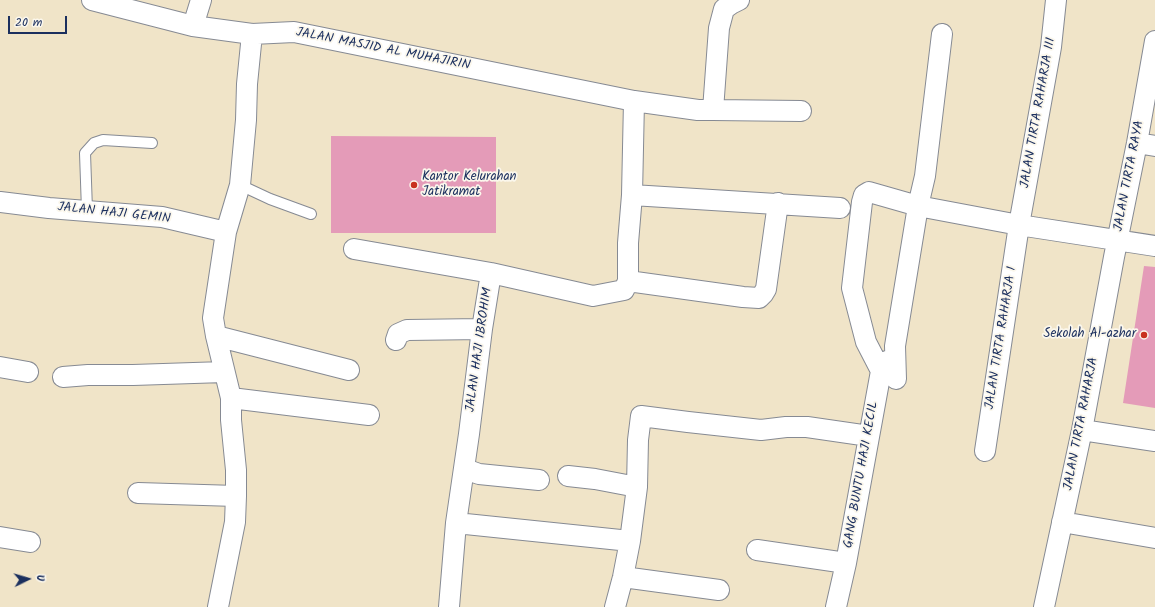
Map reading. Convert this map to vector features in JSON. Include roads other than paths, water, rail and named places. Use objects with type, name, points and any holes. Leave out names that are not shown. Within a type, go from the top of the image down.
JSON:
[{"type":"street","name":"JALAN MASJID AL MUHAJIRIN","points":[[92,0],[193,26],[252,34],[294,32],[634,101],[698,110],[801,111]]},
{"type":"street","points":[[193,26],[201,0]]},
{"type":"street","points":[[713,110],[719,28],[724,9],[739,0]]},
{"type":"street","name":"JALAN TIRTA RAHARJA III","points":[[1019,225],[1051,47],[1056,0]]},
{"type":"street","points":[[218,607],[235,522],[236,470],[231,420],[231,398],[213,318],[226,232],[240,185],[252,34]]},
{"type":"street","name":"GANG BUNTU HAJI KECIL","points":[[836,607],[846,563],[869,436],[888,375],[895,346],[918,206],[925,176],[942,34]]},
{"type":"street","name":"JALAN TIRTA RAYA","points":[[1118,241],[1146,144],[1154,50]]},
{"type":"street","points":[[634,101],[632,195],[628,243],[628,281],[759,298],[766,289],[778,203]]},
{"type":"street","points":[[888,375],[866,342],[852,288],[862,202],[864,195],[870,192],[918,206],[1019,225],[1155,246]]},
{"type":"street","points":[[632,195],[840,208]]},
{"type":"street","name":"JALAN HAJI GEMIN","points":[[0,202],[50,208],[162,217],[226,232]]},
{"type":"street","name":"JALAN TIRTA RAHARJA I","points":[[985,451],[1019,225]]},
{"type":"street","name":"JALAN TIRTA RAHARJA","points":[[1044,607],[1082,430],[1118,241]]},
{"type":"street","points":[[354,249],[491,273]]},
{"type":"street","name":"JALAN HAJI IBROHIM","points":[[449,607],[456,523],[465,469],[482,329],[491,273],[593,296],[624,290],[628,281]]},
{"type":"street","points":[[396,340],[398,334],[407,330],[482,329]]},
{"type":"street","points":[[216,336],[349,370]]},
{"type":"street","points":[[0,367],[28,372]]},
{"type":"street","points":[[63,377],[88,375],[224,372]]},
{"type":"street","points":[[231,398],[369,415]]},
{"type":"street","points":[[615,607],[630,541],[637,487],[638,440],[641,416],[761,430],[786,427],[807,427],[869,436]]},
{"type":"street","points":[[1082,430],[1155,441]]},
{"type":"street","points":[[465,469],[479,474],[539,480]]},
{"type":"street","points":[[568,476],[595,479],[637,487]]},
{"type":"street","points":[[138,493],[236,496]]},
{"type":"street","points":[[1062,522],[1155,538]]},
{"type":"street","points":[[456,523],[630,541]]},
{"type":"street","points":[[0,537],[30,542]]},
{"type":"street","points":[[757,550],[846,563]]},
{"type":"street","points":[[623,577],[719,590]]},
{"type":"lane","points":[[87,210],[85,153],[94,143],[103,140],[152,143]]},
{"type":"lane","points":[[240,185],[270,199],[311,214]]},
{"type":"place","name":"Kantor Kelurahan Jatikramat","points":[[414,185]]},
{"type":"place","name":"Sekolah Al-azhar","points":[[1144,335]]}]
